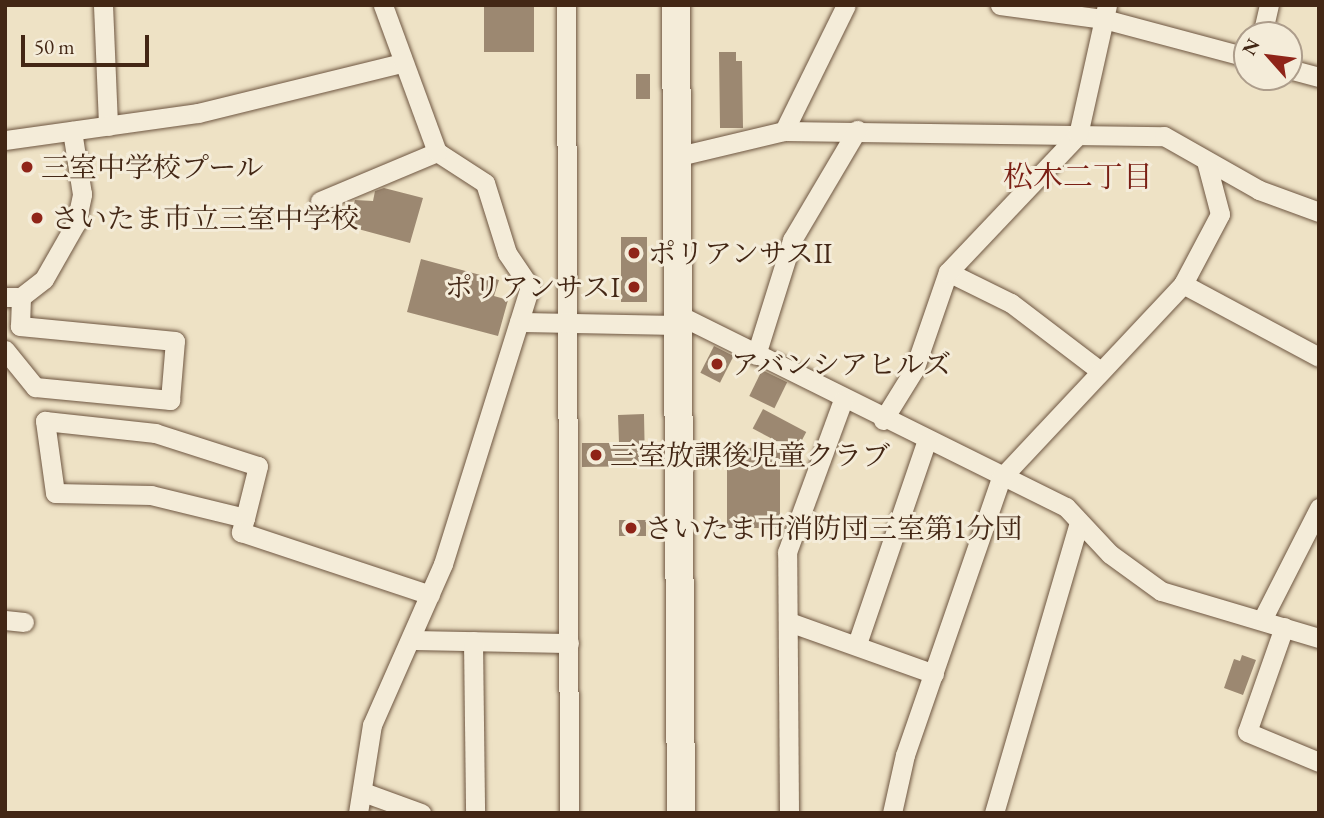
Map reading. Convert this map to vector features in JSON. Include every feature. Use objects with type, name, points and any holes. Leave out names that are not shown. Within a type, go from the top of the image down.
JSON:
[{"type":"street","points":[[103,5],[108,126]]},
{"type":"street","points":[[358,813],[372,725],[430,595],[476,469],[530,287],[507,253],[485,183],[437,152],[401,63],[383,5]]},
{"type":"street","points":[[566,5],[569,813]]},
{"type":"street","points":[[677,5],[681,813]]},
{"type":"street","points":[[784,131],[846,5]]},
{"type":"street","points":[[1000,5],[1105,12],[1233,53]]},
{"type":"street","points":[[883,420],[916,363],[948,272],[1078,135],[1105,12]]},
{"type":"street","points":[[5,140],[198,113],[401,63]]},
{"type":"street","points":[[756,355],[792,240],[857,130]]},
{"type":"street","points":[[5,350],[35,387],[170,400],[175,341],[20,326],[13,297],[51,271],[76,223],[82,194],[72,131]]},
{"type":"street","points":[[679,156],[784,131],[1164,136],[1259,190],[1319,212]]},
{"type":"street","points":[[320,201],[437,152]]},
{"type":"street","points":[[892,813],[934,674],[1001,478],[1099,370],[1183,284],[1220,214],[1206,161]]},
{"type":"street","points":[[948,272],[1011,303],[1099,370]]},
{"type":"street","points":[[1183,284],[1319,357]]},
{"type":"street","points":[[519,322],[568,325],[679,320],[756,355],[926,442],[1066,508],[1079,523],[1150,585],[1319,638]]},
{"type":"street","points":[[789,813],[790,539],[843,400]]},
{"type":"street","points":[[245,518],[151,495],[55,494],[45,421],[155,433],[258,466],[245,518],[241,532],[430,595]]},
{"type":"street","points":[[857,644],[926,442]]},
{"type":"street","points":[[1262,620],[1319,508]]},
{"type":"street","points":[[994,813],[1079,523]]},
{"type":"street","points":[[789,622],[857,644],[934,674]]},
{"type":"street","points":[[1284,627],[1247,732],[1319,762]]},
{"type":"street","points":[[411,640],[569,643]]},
{"type":"street","points":[[473,641],[475,813]]},
{"type":"street","points":[[363,792],[421,813]]},
{"type":"building","points":[[484,5],[534,5],[534,52],[484,52]]},
{"type":"building","points":[[719,52],[736,52],[736,61],[742,61],[743,128],[720,128]]},
{"type":"building","points":[[636,74],[650,74],[650,99],[636,99]]},
{"type":"building","points":[[384,188],[423,198],[410,243],[347,226],[355,200],[373,201],[375,191]]},
{"type":"building","points":[[621,237],[647,237],[647,302],[621,302]]},
{"type":"building","points":[[421,259],[499,280],[494,296],[508,300],[498,336],[407,312]]},
{"type":"building","name":"アバンシアヒルズ","points":[[714,346],[734,356],[720,383],[700,373]]},
{"type":"building","points":[[762,370],[787,382],[774,408],[749,396]]},
{"type":"building","points":[[763,409],[806,432],[796,451],[753,428]]},
{"type":"building","points":[[644,414],[645,466],[582,467],[582,443],[619,443],[618,415]]},
{"type":"building","points":[[727,448],[780,448],[780,528],[727,528]]},
{"type":"building","points":[[619,520],[646,520],[646,536],[619,536]]},
{"type":"building","points":[[1242,655],[1256,660],[1243,695],[1224,688],[1234,659],[1240,661]]},
{"type":"place","name":"三室中学校プール","points":[[27,167]]},
{"type":"place","name":"さいたま市立三室中学校","points":[[37,218]]},
{"type":"place","name":"ポリアンサスⅡ","points":[[634,253]]},
{"type":"place","name":"ポリアンサスⅠ","points":[[634,287]]},
{"type":"place","name":"アバンシアヒルズ","points":[[717,364]]},
{"type":"place","name":"三室放課後児童クラブ","points":[[596,455]]},
{"type":"place","name":"さいたま市消防団三室第1分団","points":[[631,528]]},
{"type":"district","name":"松木二丁目","points":[[1078,177]]}]
